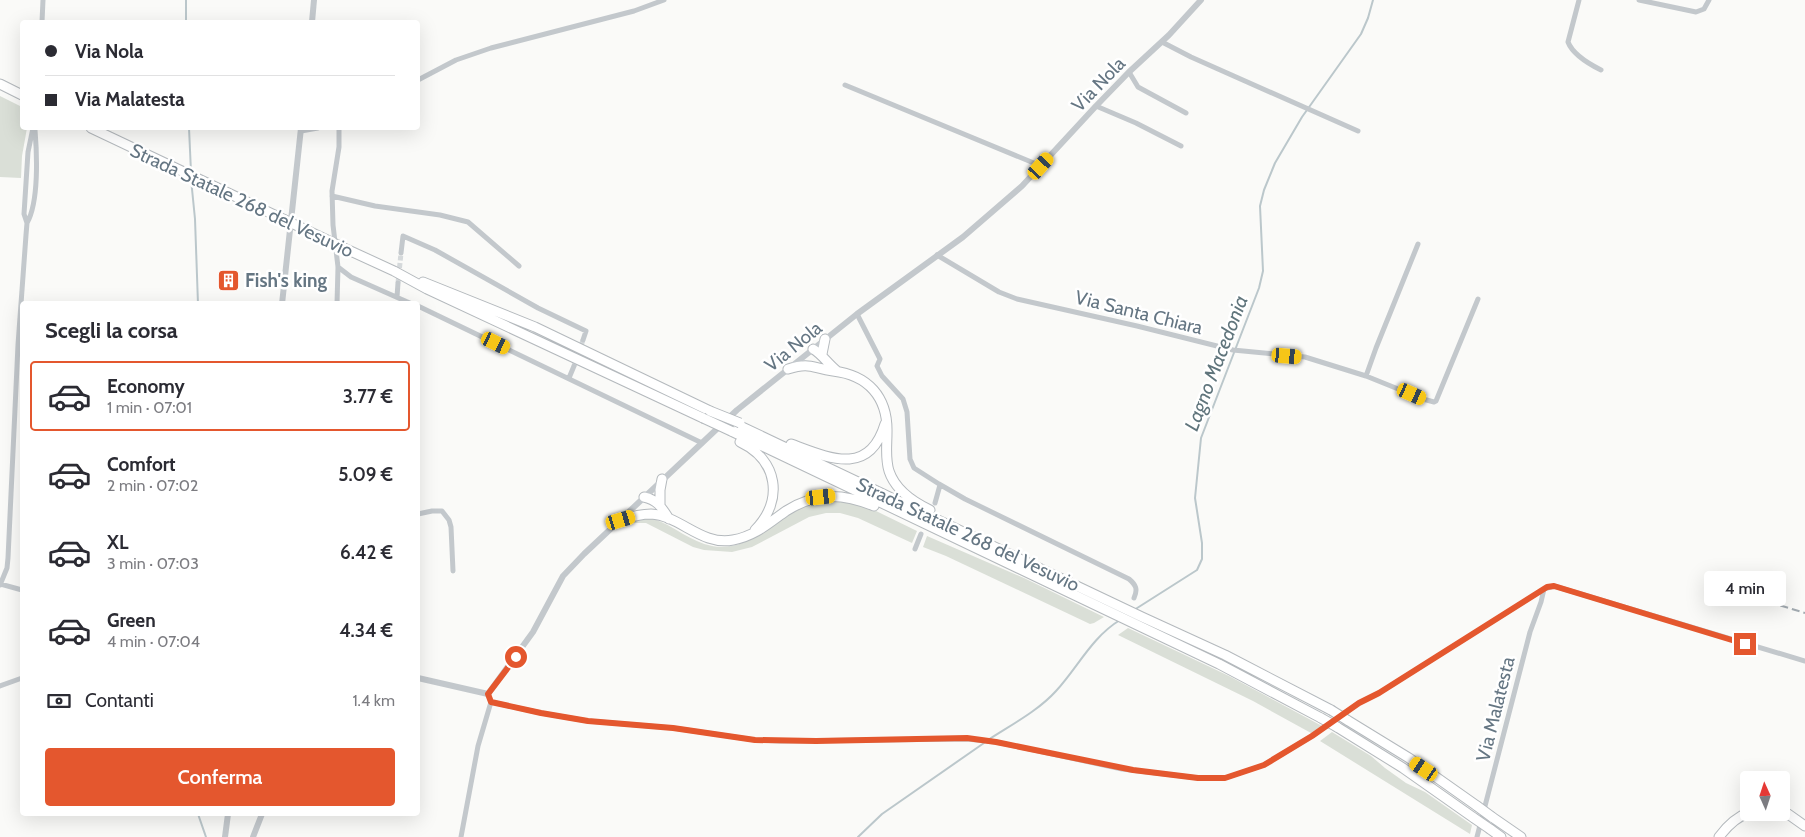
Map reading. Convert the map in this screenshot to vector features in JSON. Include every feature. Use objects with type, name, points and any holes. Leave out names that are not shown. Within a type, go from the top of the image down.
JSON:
[{"type":"highway","points":[[0,84],[20,94]]},
{"type":"highway","name":"Strada Statale 268 del Vesuvio","points":[[95,130],[394,271],[535,327],[710,411],[734,429],[933,528],[1250,680],[1338,727],[1403,768],[1501,837]]},
{"type":"highway","name":"Strada Statale 268 del Vesuvio","points":[[394,271],[427,290],[658,397],[701,420],[734,429],[1225,654],[1330,710],[1409,758],[1521,837]]},
{"type":"highway","points":[[825,339],[822,354],[826,363],[837,371]]},
{"type":"highway","points":[[812,350],[822,354]]},
{"type":"highway","points":[[812,350],[816,368]]},
{"type":"highway","points":[[788,369],[801,365],[837,371],[863,381],[872,387],[881,400],[886,419],[887,459],[890,472],[896,484],[923,507],[1008,553]]},
{"type":"highway","points":[[734,429],[832,459],[845,460],[856,458],[870,450],[878,440],[886,419]]},
{"type":"highway","points":[[621,520],[633,516],[652,514],[669,519],[706,538],[719,541],[732,541],[743,538],[753,532],[768,514],[772,500],[773,480],[767,465],[734,429]]},
{"type":"highway","points":[[660,504],[662,479]]},
{"type":"highway","points":[[753,532],[759,532],[799,504],[821,497],[833,496],[850,497],[933,528]]},
{"type":"highway","points":[[652,514],[645,507],[643,498],[660,504],[669,519]]},
{"type":"highway","points":[[1790,815],[1805,826]]},
{"type":"highway","points":[[1719,837],[1725,828],[1740,817]]},
{"type":"street","points":[[42,20],[43,0]]},
{"type":"street","points":[[312,20],[314,0]]},
{"type":"street","points":[[420,79],[456,60],[491,48],[634,11],[664,0]]},
{"type":"street","name":"Via Nola","points":[[488,694],[533,632],[564,576],[662,479],[737,410],[856,314],[979,224],[1041,166],[1096,106],[1162,42],[1201,0]]},
{"type":"street","points":[[1579,0],[1568,42],[1580,57],[1601,70]]},
{"type":"street","points":[[1639,0],[1696,12],[1704,9],[1709,0]]},
{"type":"street","points":[[1162,42],[1191,57],[1358,131]]},
{"type":"street","points":[[1129,72],[1138,87],[1186,113]]},
{"type":"street","points":[[846,85],[1041,166]]},
{"type":"street","points":[[1096,106],[1180,146]]},
{"type":"street","points":[[21,301],[27,222],[24,214],[26,172],[28,152],[34,130]]},
{"type":"street","points":[[27,222],[32,214],[35,183],[37,154],[34,130]]},
{"type":"street","points":[[282,301],[301,130]]},
{"type":"street","points":[[337,301],[338,267],[332,196],[339,147],[339,130]]},
{"type":"street","points":[[332,196],[375,206],[440,215],[468,222],[519,266]]},
{"type":"street","points":[[401,253],[403,236],[435,250],[538,308],[586,332],[584,340]]},
{"type":"street","points":[[1366,376],[1418,244]]},
{"type":"street","name":"Via Santa Chiara","points":[[937,255],[999,292],[1017,299],[1232,350],[1305,357],[1366,376],[1434,402],[1478,299]]},
{"type":"street","points":[[338,267],[351,277],[406,301]]},
{"type":"street","points":[[397,297],[398,283]]},
{"type":"street","points":[[420,307],[702,443]]},
{"type":"street","points":[[856,314],[880,359],[878,366],[880,372],[903,398],[907,412],[910,458],[914,468],[940,486],[1129,579],[1135,584],[1137,591],[1134,598]]},
{"type":"street","points":[[20,318],[8,558],[7,568],[0,585],[20,590]]},
{"type":"street","points":[[569,378],[574,366]]},
{"type":"street","points":[[935,503],[940,486]]},
{"type":"street","points":[[420,514],[442,511],[449,520],[454,571]]},
{"type":"street","points":[[915,549],[921,534]]},
{"type":"street","points":[[491,702],[588,721],[673,728],[755,740],[816,741],[967,738],[1122,769],[1198,778],[1225,778],[1256,768],[1312,736],[1359,703],[1379,693],[1544,589],[1554,586],[1805,661]]},
{"type":"street","name":"Via Malatesta","points":[[1477,837],[1530,632],[1544,589]]},
{"type":"street","points":[[420,678],[488,694],[491,702],[478,746],[460,837]]},
{"type":"street","points":[[0,686],[20,679]]},
{"type":"street","points":[[225,837],[228,816]]},
{"type":"street","points":[[252,837],[261,816]]},
{"type":"shaded area","points":[[0,96],[20,106],[20,130],[27,130],[22,156],[21,178],[0,177]]},
{"type":"shaded area","points":[[846,500],[874,510],[917,531],[912,543],[858,518],[840,513],[826,513],[809,517],[752,547],[732,552],[704,550],[693,547],[646,523],[624,523],[645,518],[654,519],[704,544],[724,547],[736,545],[756,536],[800,507],[819,502]]},
{"type":"shaded area","points":[[927,536],[1024,578],[1104,617],[1090,624],[923,547]]},
{"type":"shaded area","points":[[1128,628],[1229,676],[1322,726],[1311,733],[1253,701],[1118,635]]},
{"type":"shaded area","points":[[1332,732],[1371,756],[1406,783],[1425,792],[1472,825],[1470,834],[1320,741]]},
{"type":"waterway","points":[[186,0],[186,20]]},
{"type":"waterway","name":"Lagno Macedonia","points":[[1134,610],[1197,570],[1202,559],[1202,543],[1195,498],[1201,438],[1259,288],[1263,271],[1260,206],[1264,190],[1275,163],[1302,117],[1361,34],[1373,0]]},
{"type":"waterway","points":[[189,130],[191,172]]},
{"type":"waterway","points":[[191,179],[195,219],[198,301]]},
{"type":"waterway","name":"Lagno Macedonia","points":[[988,740],[1049,698],[1101,635],[1120,620]]},
{"type":"waterway","name":"Lagno Macedonia","points":[[858,837],[882,814],[984,743]]},
{"type":"waterway","points":[[199,816],[206,837]]},
{"type":"tunnel","points":[[398,283],[401,253]]},
{"type":"tunnel","points":[[574,366],[583,340]]},
{"type":"railway","points":[[1723,588],[1805,613]]},
{"type":"place","name":"Fish's king","points":[[229,280]]},
{"type":"route","points":[[516,657],[488,694],[491,702],[588,721],[673,728],[755,740],[943,740],[967,738],[1032,749],[1106,766],[1198,778],[1225,778],[1264,765],[1312,736],[1359,703],[1379,693],[1479,628],[1547,587],[1554,586],[1594,597],[1745,644]]}]
